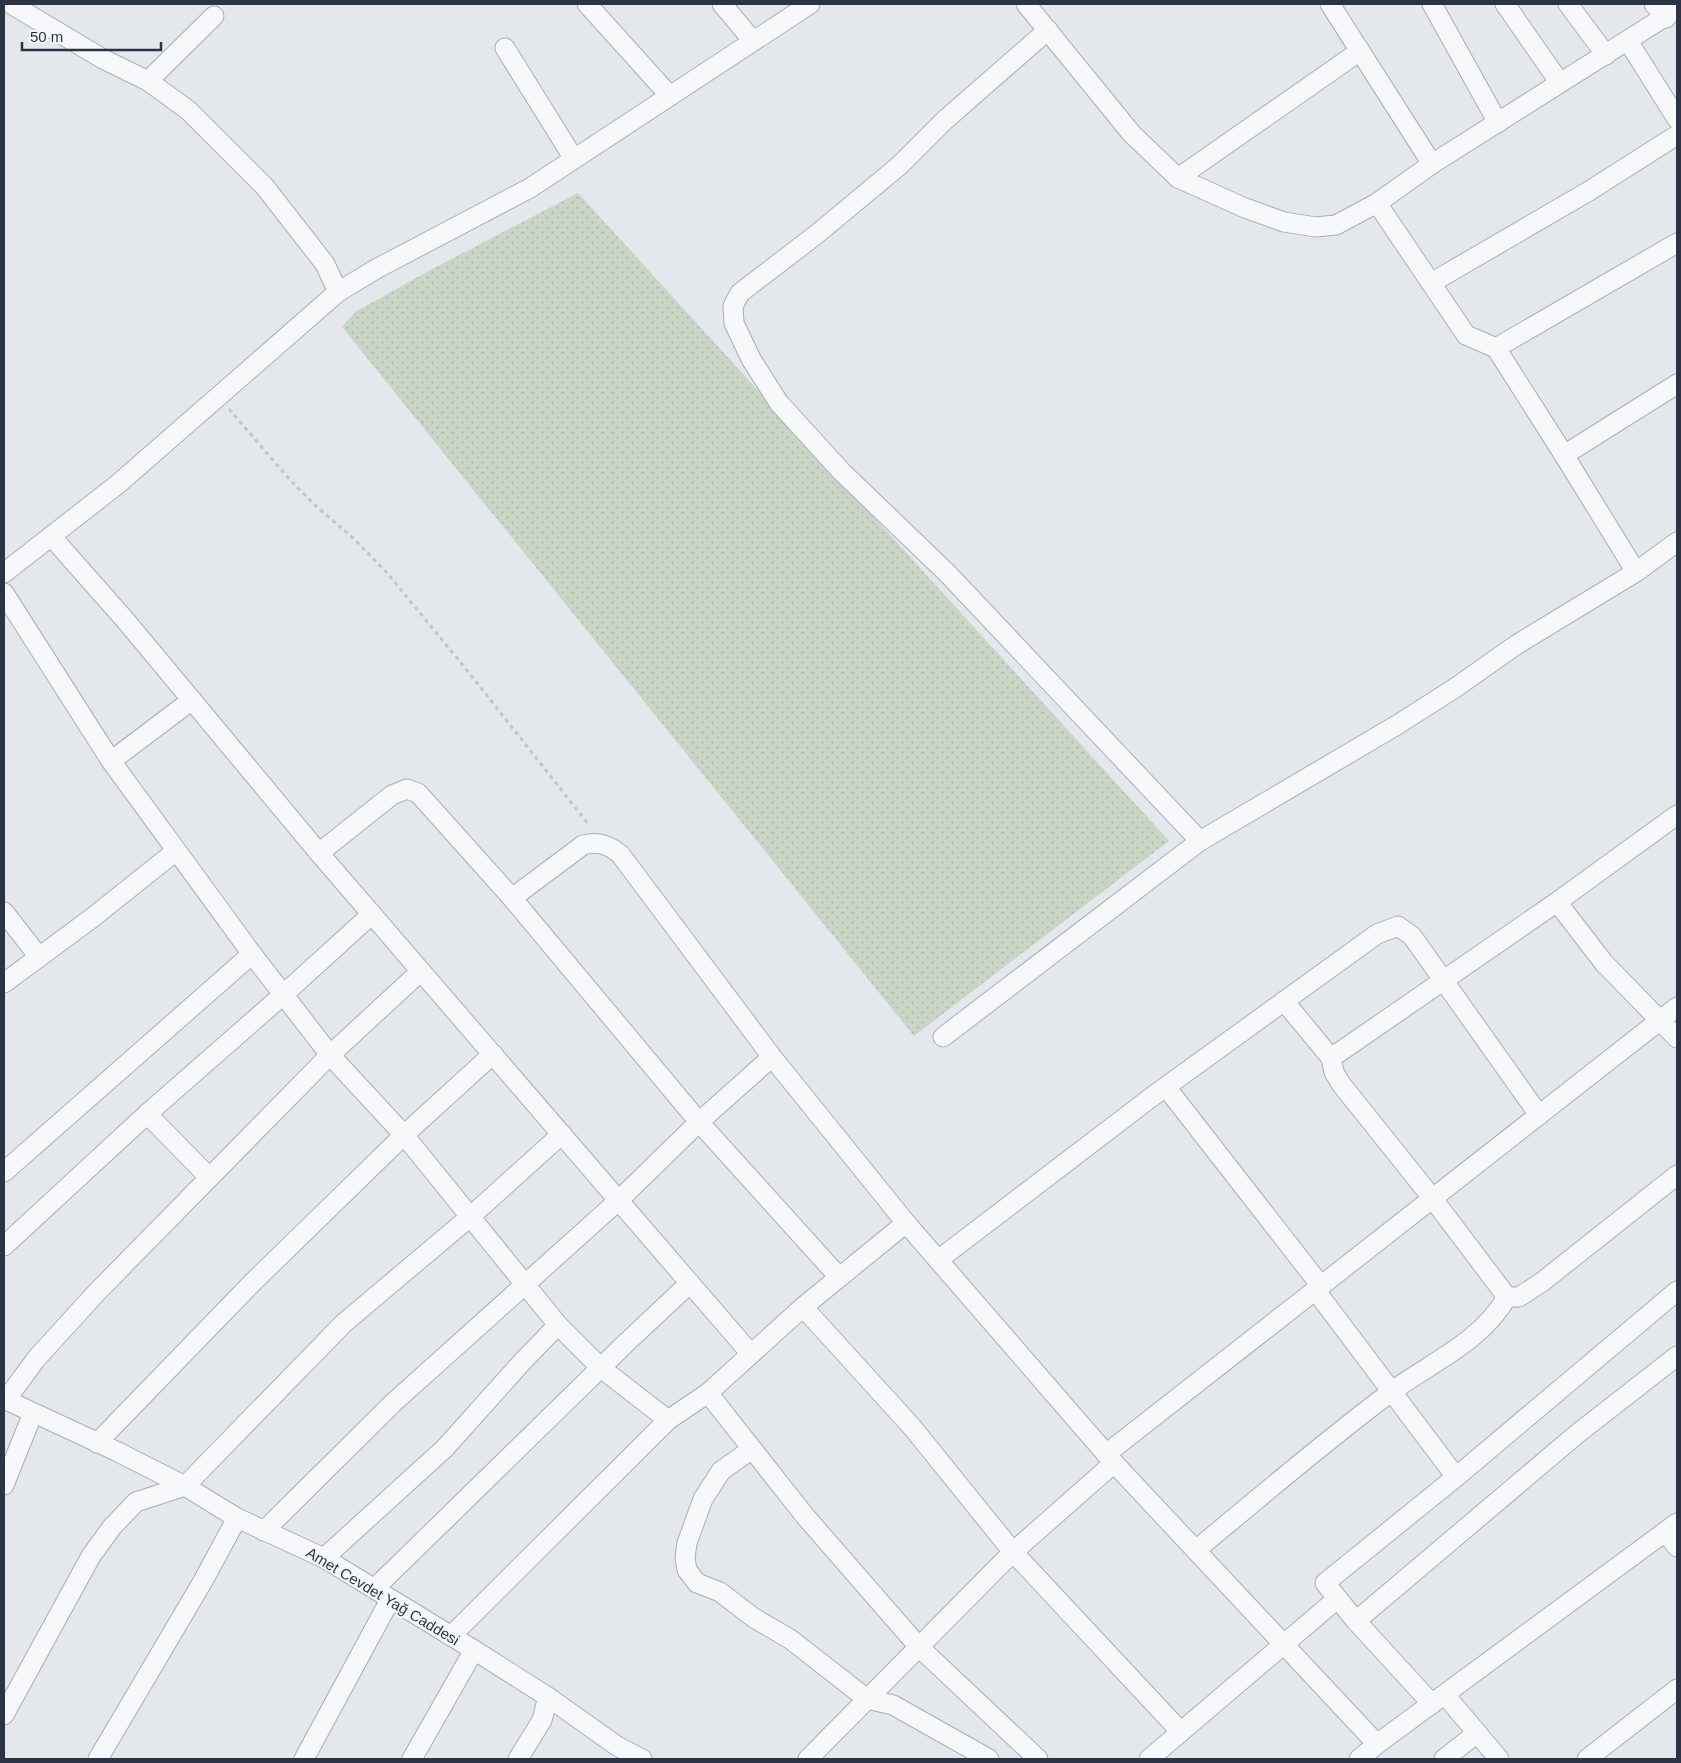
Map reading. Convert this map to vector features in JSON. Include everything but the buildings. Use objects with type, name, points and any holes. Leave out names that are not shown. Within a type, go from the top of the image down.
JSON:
[{"type":"street","points":[[587,4],[670,96]]},
{"type":"street","points":[[722,4],[753,41]]},
{"type":"street","points":[[4,573],[118,484],[338,292],[376,269],[530,188],[810,4]]},
{"type":"street","points":[[1026,4],[1132,134],[1178,178],[1261,214],[1284,222],[1316,227],[1336,225],[1377,202],[1432,164],[1628,41],[1666,10]]},
{"type":"street","points":[[1330,4],[1432,164]]},
{"type":"street","points":[[1432,4],[1498,123]]},
{"type":"street","points":[[1505,4],[1560,84]]},
{"type":"street","points":[[1568,4],[1606,55]]},
{"type":"street","points":[[8,6],[103,59],[148,81],[188,110],[265,187],[325,264],[338,292]]},
{"type":"street","points":[[148,81],[214,16]]},
{"type":"street","points":[[1048,30],[944,120],[900,165],[817,234],[740,293],[733,306],[734,323],[751,359],[778,403],[842,472],[948,574],[1200,841]]},
{"type":"street","points":[[1628,41],[1677,119]]},
{"type":"street","points":[[505,48],[574,159]]},
{"type":"street","points":[[1178,178],[1360,52]]},
{"type":"street","points":[[1431,283],[1589,191],[1677,135]]},
{"type":"street","points":[[1377,202],[1466,335],[1496,348],[1636,572]]},
{"type":"street","points":[[1496,348],[1677,243]]},
{"type":"street","points":[[1564,455],[1677,384]]},
{"type":"street","points":[[51,536],[126,621],[319,853],[751,1354]]},
{"type":"street","points":[[943,1036],[1200,841],[1398,724],[1455,688],[1516,644],[1636,572],[1677,542]]},
{"type":"street","points":[[4,593],[111,761],[252,954],[330,1055],[404,1136],[558,1325],[601,1368],[668,1420]]},
{"type":"street","points":[[111,761],[192,700]]},
{"type":"street","points":[[319,853],[392,795],[407,789],[418,793],[512,898],[698,1122],[839,1277]]},
{"type":"street","points":[[1331,1058],[1557,902],[1677,815]]},
{"type":"street","points":[[512,898],[576,849],[591,843],[600,843],[614,848],[772,1057],[906,1223],[1110,1458],[1377,1744]]},
{"type":"street","points":[[4,983],[92,918],[176,851]]},
{"type":"street","points":[[1557,902],[1604,963],[1677,1038]]},
{"type":"street","points":[[4,912],[39,957]]},
{"type":"street","points":[[4,1246],[147,1114],[372,914]]},
{"type":"street","points":[[938,1260],[1166,1086],[1377,934],[1398,926],[1412,936],[1539,1115]]},
{"type":"street","points":[[4,1172],[252,954]]},
{"type":"street","points":[[5,1400],[36,1359],[97,1292],[330,1055],[421,971]]},
{"type":"street","points":[[1284,1001],[1331,1058],[1334,1072],[1341,1084],[1434,1199],[1507,1297]]},
{"type":"street","points":[[808,1759],[1013,1552],[1110,1458],[1319,1289],[1677,1007]]},
{"type":"street","points":[[97,1443],[252,1283],[404,1136],[493,1054]]},
{"type":"street","points":[[264,1531],[394,1403],[619,1200],[698,1122],[772,1057]]},
{"type":"street","points":[[1166,1086],[1319,1289],[1392,1392],[1456,1477]]},
{"type":"street","points":[[147,1114],[209,1177]]},
{"type":"street","points":[[4,1715],[91,1556],[112,1527],[136,1502],[185,1486],[344,1324],[471,1216],[562,1134]]},
{"type":"street","points":[[1507,1297],[1519,1297],[1542,1282],[1677,1174]]},
{"type":"street","points":[[451,1636],[668,1420],[686,1406],[708,1393],[803,1307],[906,1223]]},
{"type":"street","points":[[374,1589],[690,1283]]},
{"type":"street","points":[[1499,1759],[1477,1733],[1438,1699],[1356,1621],[1325,1582],[1456,1477],[1677,1291]]},
{"type":"street","points":[[1196,1550],[1284,1476],[1392,1392],[1476,1335],[1498,1312],[1507,1297]]},
{"type":"street","points":[[803,1307],[912,1427],[1013,1552],[1181,1732]]},
{"type":"street","points":[[324,1558],[445,1448],[558,1325]]},
{"type":"street","points":[[1356,1621],[1578,1434],[1676,1358]]},
{"type":"street","points":[[708,1393],[805,1516],[919,1647],[1038,1759]]},
{"type":"street","name":"Amet Cevdet Yağ Caddesi","points":[[5,1400],[185,1486],[237,1518],[324,1558],[548,1697],[613,1752],[642,1759]]},
{"type":"street","points":[[4,1485],[33,1413]]},
{"type":"street","points":[[752,1449],[721,1471],[702,1499],[687,1543],[685,1558],[687,1570],[697,1583],[720,1592],[754,1618],[790,1639],[867,1699],[893,1705],[989,1759]]},
{"type":"street","points":[[98,1759],[203,1581],[237,1518]]},
{"type":"street","points":[[1359,1759],[1671,1527],[1677,1547]]},
{"type":"street","points":[[1149,1759],[1337,1599]]},
{"type":"street","points":[[304,1759],[390,1600]]},
{"type":"street","points":[[412,1759],[474,1650]]},
{"type":"street","points":[[1587,1759],[1677,1689]]},
{"type":"street","points":[[518,1759],[542,1720],[548,1697]]},
{"type":"street","points":[[1444,1759],[1477,1733]]},
{"type":"path","points":[[219,397],[290,480],[316,506],[354,538],[388,574],[578,811],[600,843]]},
{"type":"green space","points":[[578,193],[1169,841],[914,1036],[342,327],[355,312],[436,267]]}]
